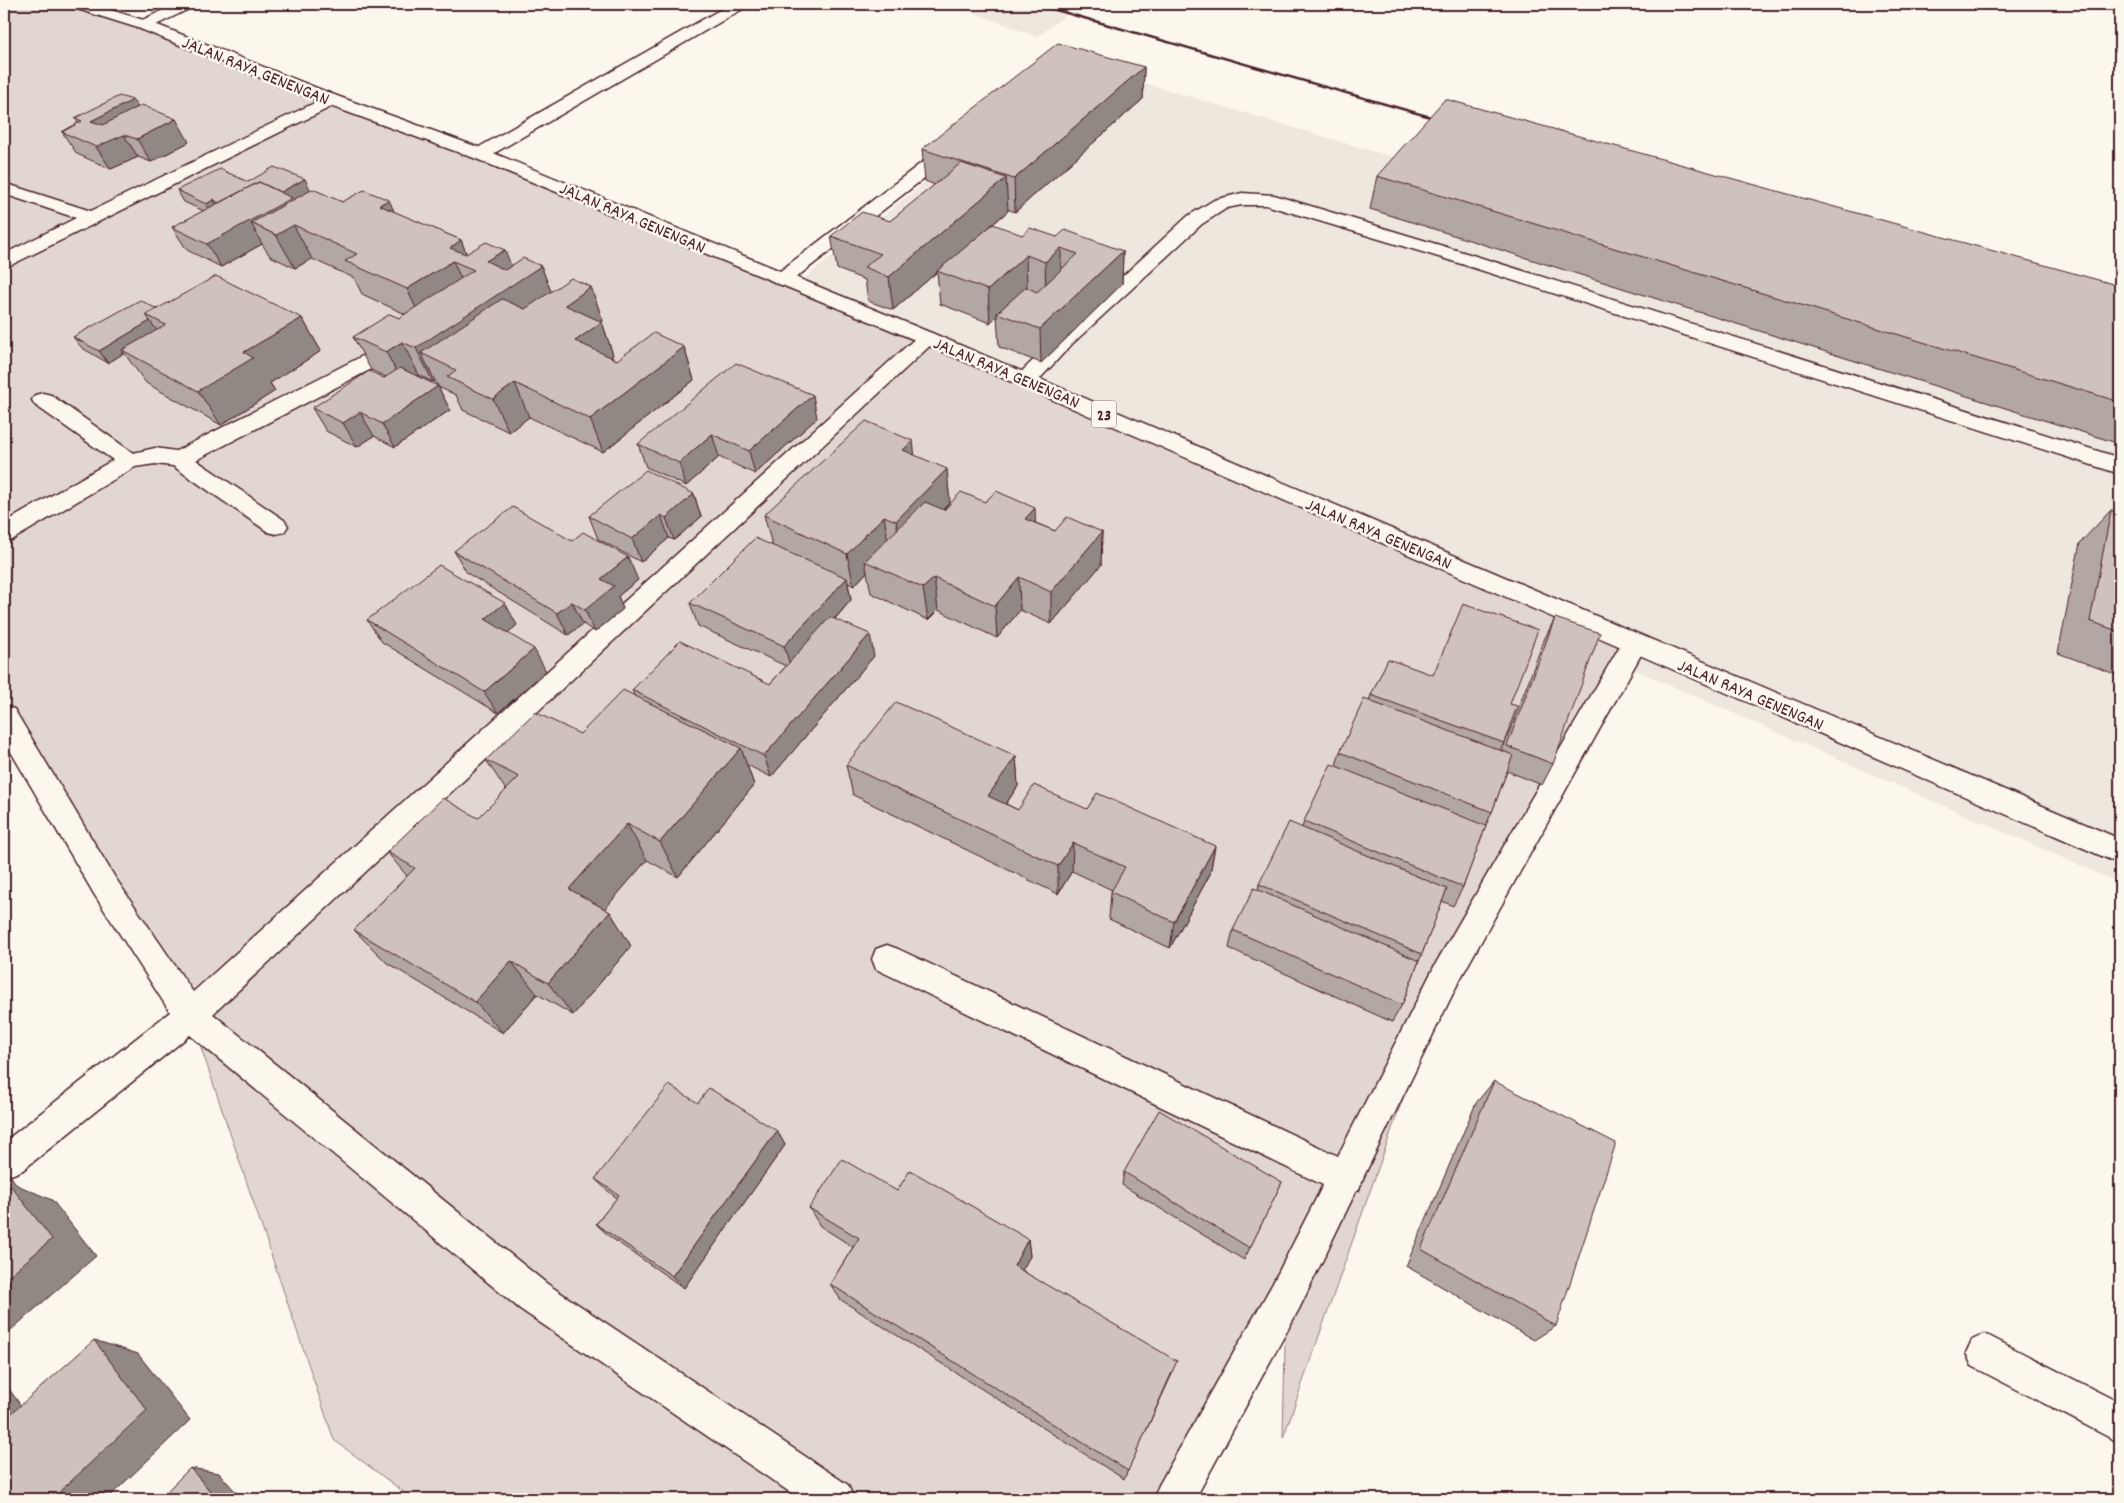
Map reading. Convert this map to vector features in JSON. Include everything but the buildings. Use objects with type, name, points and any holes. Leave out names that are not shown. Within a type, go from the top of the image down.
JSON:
[{"type":"main road","name":"JALAN RAYA GENENGAN","points":[[76,4],[144,25],[331,100],[480,154],[927,338],[2120,852]]},
{"type":"main road","points":[[144,25],[188,4]]},
{"type":"main road","points":[[480,154],[741,4]]},
{"type":"main road","points":[[4,261],[331,100]]},
{"type":"main road","points":[[782,279],[825,248],[939,158]]},
{"type":"main road","points":[[4,188],[90,217]]},
{"type":"main road","points":[[1026,380],[1058,347],[1195,220],[1222,204],[1242,199],[1267,199],[1478,263],[2120,466]]},
{"type":"main road","points":[[179,459],[420,336]]},
{"type":"main road","points":[[10,1158],[190,1016],[927,338]]},
{"type":"main road","points":[[43,400],[129,461]]},
{"type":"main road","points":[[4,534],[129,461],[154,456],[179,459],[276,526]]},
{"type":"main road","points":[[1173,1499],[1286,1296],[1347,1178],[1447,973],[1634,644]]},
{"type":"main road","points":[[4,717],[104,885],[190,1016],[533,1296],[834,1499]]},
{"type":"main road","points":[[886,959],[1347,1178]]},
{"type":"main road","points":[[1985,1353],[2120,1424]]},
{"type":"shaded area","points":[[4,4],[76,4],[144,25],[606,206],[1634,644],[1447,973],[1283,1438],[1286,1298],[1180,1499],[413,1499],[334,1440],[190,1015],[104,885],[4,717]]},
{"type":"shaded area","points":[[952,4],[1080,4],[1037,37]]},
{"type":"shaded area","points":[[1077,63],[2120,374],[2120,883],[1287,517],[771,305],[1059,75]]},
{"type":"railway","points":[[1035,4],[1441,120]]}]
